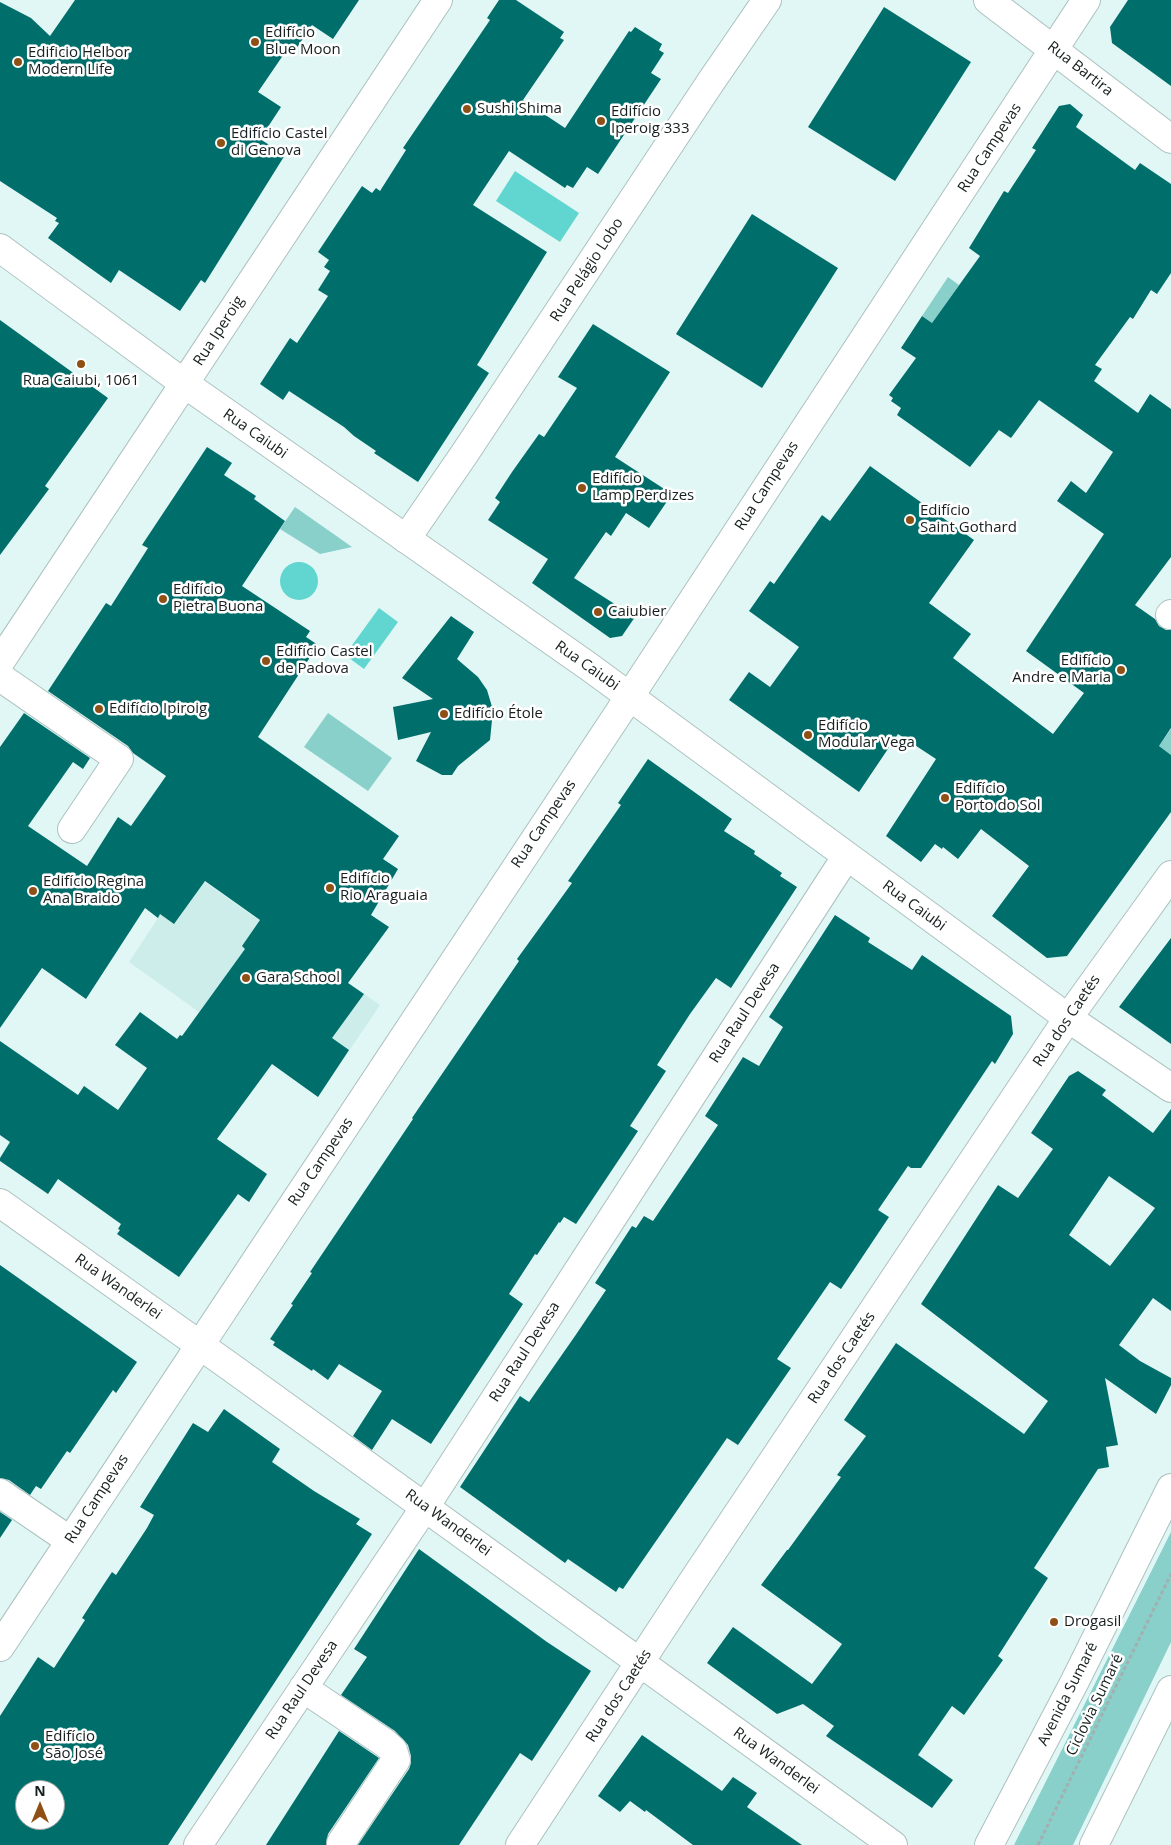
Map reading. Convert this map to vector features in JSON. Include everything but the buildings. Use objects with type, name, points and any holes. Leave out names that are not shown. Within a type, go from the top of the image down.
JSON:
[{"type":"street","name":"Rua Iperoig","points":[[0,662],[438,0]]},
{"type":"street","name":"Rua Pelágio Lobo","points":[[406,539],[471,445],[710,83],[768,0]]},
{"type":"street","name":"Rua Bartira","points":[[988,0],[1171,139]]},
{"type":"street","name":"Rua Campevas","points":[[0,1647],[630,696],[1086,0]]},
{"type":"street","name":"Rua Caiubi","points":[[0,248],[185,384],[630,696],[846,857],[1068,1018],[1171,1088]]},
{"type":"street","points":[[0,677],[119,759],[72,829]]},
{"type":"street","name":"Rua Raul Devesa","points":[[198,1845],[425,1506],[846,857]]},
{"type":"street","name":"Rua dos Caetés","points":[[520,1845],[706,1561],[1068,1018],[1171,875]]},
{"type":"street","name":"Rua Wanderlei","points":[[0,1204],[425,1506],[640,1664],[893,1845]]},
{"type":"street","name":"Avenida Sumaré","points":[[990,1845],[1074,1683],[1171,1488]]},
{"type":"street","points":[[0,1493],[70,1540]]},
{"type":"street","points":[[303,1688],[385,1743],[393,1750],[396,1760],[341,1843]]},
{"type":"street","points":[[1094,1845],[1171,1690]]},
{"type":"path","name":"Ciclovia Sumaré","points":[[1038,1845],[1171,1574]]},
{"type":"shaded area","points":[[515,171],[579,213],[560,242],[496,201]]},
{"type":"shaded area","points":[[948,277],[959,285],[932,323],[922,316]]},
{"type":"shaded area","points":[[295,507],[352,547],[320,554],[280,529]]},
{"type":"shaded area","points":[[299,562],[312,568],[318,581],[312,594],[299,600],[286,594],[280,581],[286,568]]},
{"type":"shaded area","points":[[379,608],[398,622],[364,669],[345,655]]},
{"type":"shaded area","points":[[328,713],[392,758],[368,791],[304,747]]},
{"type":"shaded area","points":[[1171,729],[1171,755],[1159,746]]},
{"type":"shaded area","name":"Gara School","points":[[189,871],[380,1005],[318,1097],[129,962]]},
{"type":"shaded area","points":[[1171,1532],[1171,1642],[1073,1845],[1014,1845]]},
{"type":"place","name":"Edifício Blue Moon","points":[[255,42]]},
{"type":"place","name":"Edificio Helbor Modern Life","points":[[18,62]]},
{"type":"place","name":"Sushi Shima","points":[[467,109]]},
{"type":"place","name":"Edifício Iperoig 333","points":[[601,121]]},
{"type":"place","name":"Edifício Castel di Genova","points":[[221,143]]},
{"type":"place","name":"Rua Caiubi, 1061","points":[[81,364]]},
{"type":"place","name":"Edifício Lamp Perdizes","points":[[582,488]]},
{"type":"place","name":"Edifício Saint Gothard","points":[[910,520]]},
{"type":"place","name":"Edifício Pietra Buona","points":[[163,599]]},
{"type":"place","name":"Caiubier","points":[[598,612]]},
{"type":"place","name":"Edifício Castel de Padova","points":[[266,661]]},
{"type":"place","name":"Edifício Andre e Maria","points":[[1121,670]]},
{"type":"place","name":"Edifício Ipiroig","points":[[99,709]]},
{"type":"place","name":"Edifício Étole","points":[[444,714]]},
{"type":"place","name":"Edifício Modular Vega","points":[[808,735]]},
{"type":"place","name":"Edifício Porto do Sol","points":[[945,798]]},
{"type":"place","name":"Edifício Rio Araguaia","points":[[330,888]]},
{"type":"place","name":"Edifício Regina Ana Braido","points":[[33,891]]},
{"type":"place","name":"Gara School","points":[[246,978]]},
{"type":"place","name":"Drogasil","points":[[1054,1622]]},
{"type":"place","name":"Edifício São José","points":[[35,1746]]}]
